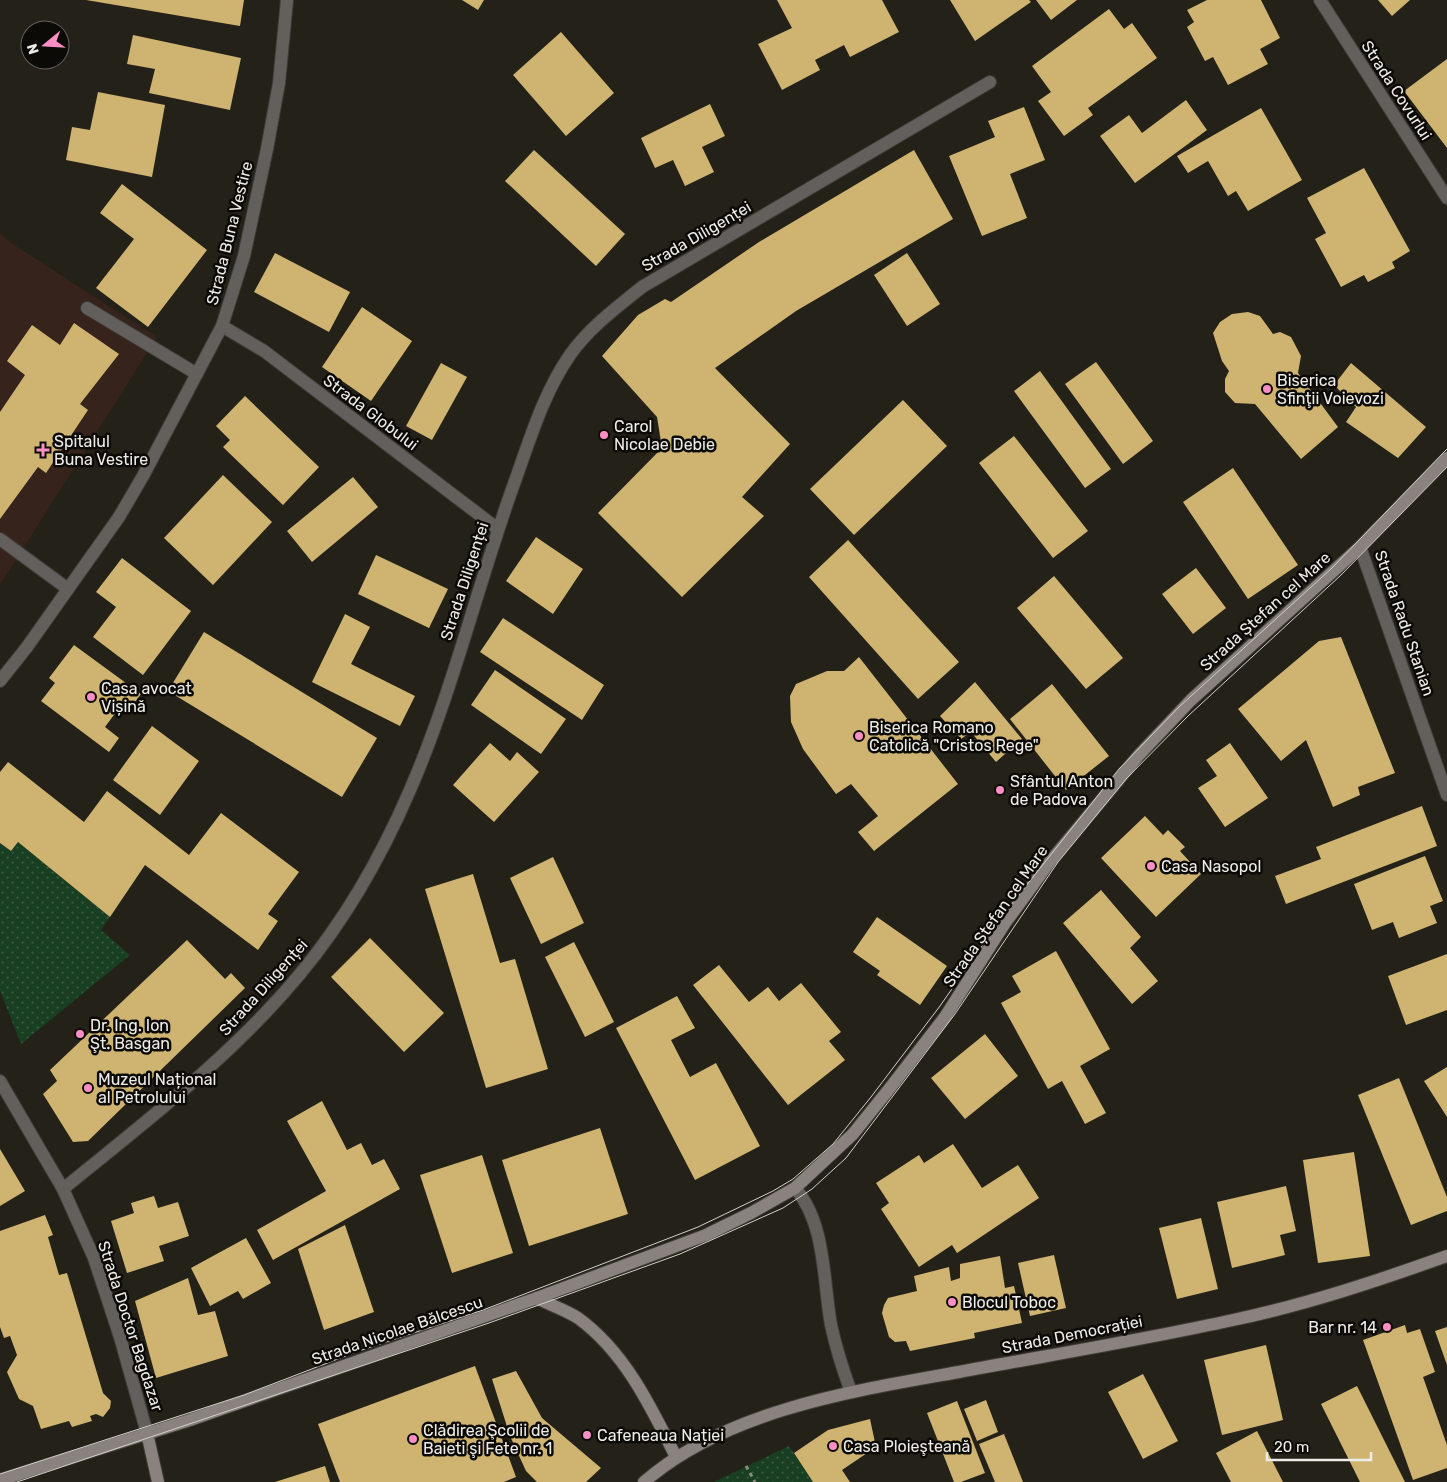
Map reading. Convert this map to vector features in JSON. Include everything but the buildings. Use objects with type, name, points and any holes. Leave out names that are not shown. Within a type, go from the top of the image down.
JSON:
[{"type":"main road","name":"Strada Ștefan cel Mare","points":[[795,1188],[854,1134],[945,1017],[1005,923],[1049,863],[1139,756],[1191,700],[1360,547],[1447,458]]},
{"type":"main road","name":"Strada Nicolae Bălcescu","points":[[0,1480],[147,1433],[537,1298],[706,1235],[751,1213],[795,1188]]},
{"type":"main road","name":"Strada Democrației","points":[[676,1457],[703,1441],[768,1416],[851,1392],[1233,1320],[1328,1296],[1447,1256]]},
{"type":"main road","points":[[537,1298],[577,1317],[608,1344],[635,1380],[676,1457],[651,1479]]},
{"type":"main road","name":"Strada Doctor Bagdazar","points":[[147,1433],[158,1482]]},
{"type":"street","name":"Strada Buna Vestire","points":[[0,681],[68,590],[119,517],[144,476],[222,326],[244,256],[279,84],[287,0]]},
{"type":"street","name":"Strada Covurlui","points":[[1322,1],[1447,198]]},
{"type":"street","name":"Strada Diligenței","points":[[63,1189],[161,1110],[234,1044],[300,974],[342,917],[375,861],[410,791],[434,729],[498,529],[544,402],[569,356],[596,325],[642,287],[990,82]]},
{"type":"street","points":[[87,308],[197,374]]},
{"type":"street","name":"Strada Globului","points":[[222,326],[264,351],[498,529]]},
{"type":"street","points":[[0,539],[68,590]]},
{"type":"street","name":"Strada Radu Stanian","points":[[1360,547],[1447,795]]},
{"type":"street","name":"Strada Doctor Bagdazar","points":[[0,1080],[63,1189],[94,1258],[120,1337],[147,1433]]},
{"type":"street","points":[[795,1188],[802,1196],[817,1234],[831,1325],[840,1361],[851,1392]]},
{"type":"path","points":[[746,1466],[755,1482]]},
{"type":"shaded area","name":"Spitalul Buna Vestire","points":[[0,233],[11,243],[157,337],[0,585]]},
{"type":"green space","points":[[18,842],[110,917],[101,930],[130,955],[21,1044],[0,991],[0,843],[11,851]]},
{"type":"green space","points":[[789,1446],[813,1482],[714,1482]]},
{"type":"tram line","points":[[0,1474],[244,1395],[356,1352],[483,1310],[698,1227],[773,1191],[793,1179],[833,1144],[871,1097],[940,1006],[1010,906],[1119,769],[1179,707],[1332,568],[1447,449]]},
{"type":"tram line","points":[[17,1482],[489,1323],[680,1254],[783,1208],[812,1189],[846,1158],[955,1014],[1058,862],[1127,778],[1188,716],[1340,576],[1447,467]]},
{"type":"place","name":"Biserica Sfinţii Voievozi","points":[[1267,389]]},
{"type":"place","name":"Carol Nicolae Debie","points":[[604,435]]},
{"type":"place","name":"Spitalul Buna Vestire","points":[[43,450]]},
{"type":"place","name":"Casa avocat Vișină","points":[[91,697]]},
{"type":"place","name":"Biserica Romano Catolică \"Cristos Rege\"","points":[[859,736]]},
{"type":"place","name":"Sfântul Anton de Padova","points":[[1000,790]]},
{"type":"place","name":"Casa Nasopol","points":[[1151,866]]},
{"type":"place","name":"Dr. Ing. Ion Şt. Basgan","points":[[80,1034]]},
{"type":"place","name":"Muzeul Național al Petrolului","points":[[88,1088]]},
{"type":"place","name":"Blocul Toboc","points":[[952,1302]]},
{"type":"place","name":"Bar nr. 14","points":[[1387,1327]]},
{"type":"place","name":"Cafeneaua Nației","points":[[587,1435]]},
{"type":"place","name":"Clădirea Şcolii de Baieti şi Fete nr. 1","points":[[413,1439]]},
{"type":"place","name":"Casa Ploieşteană","points":[[833,1446]]}]
